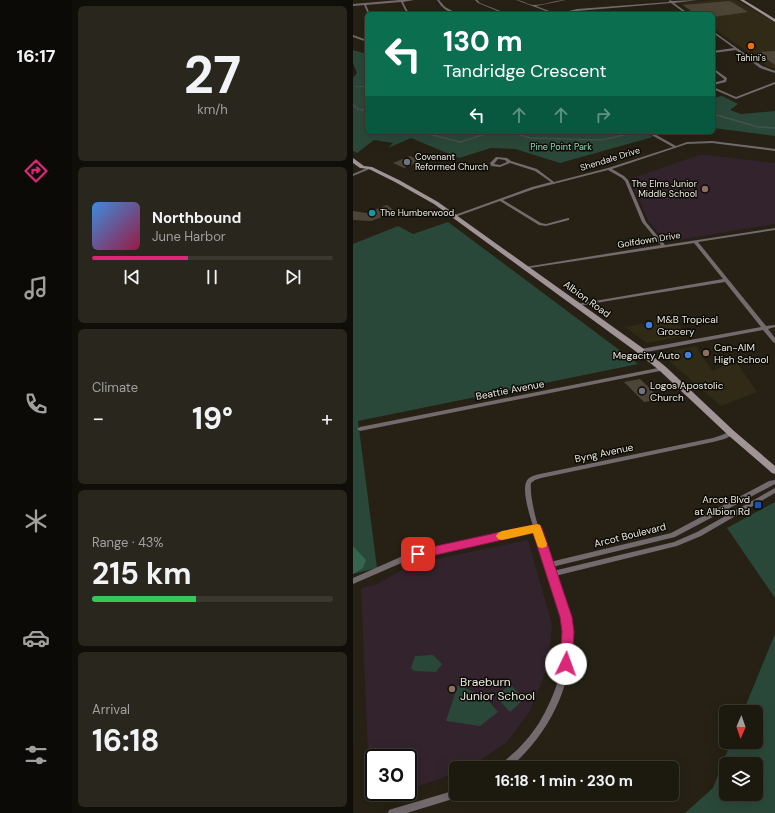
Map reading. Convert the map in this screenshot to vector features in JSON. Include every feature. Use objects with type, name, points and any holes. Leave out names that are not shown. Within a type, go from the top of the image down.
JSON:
[{"type":"main road","points":[[742,0],[772,16]]},
{"type":"main road","points":[[749,0],[772,16],[775,21]]},
{"type":"main road","name":"Albion Road","points":[[353,154],[369,164],[370,168]]},
{"type":"main road","name":"Albion Road","points":[[353,160],[362,167],[370,168],[397,181],[436,203],[641,351],[663,369],[775,472]]},
{"type":"street","points":[[401,0],[408,12]]},
{"type":"street","points":[[353,5],[413,0]]},
{"type":"street","points":[[438,0],[444,8],[453,12]]},
{"type":"street","points":[[476,0],[479,3],[502,12]]},
{"type":"street","points":[[517,0],[551,12]]},
{"type":"street","points":[[533,6],[565,0]]},
{"type":"street","points":[[668,0],[684,12]]},
{"type":"street","points":[[567,12],[697,0]]},
{"type":"street","points":[[365,4],[368,12]]},
{"type":"street","points":[[715,33],[761,66],[775,72]]},
{"type":"street","points":[[353,36],[365,40]]},
{"type":"street","points":[[715,52],[736,49]]},
{"type":"street","points":[[715,71],[726,79],[725,81],[715,84]]},
{"type":"street","points":[[715,89],[735,98],[775,83]]},
{"type":"street","points":[[769,85],[775,87]]},
{"type":"street","points":[[652,134],[674,146]]},
{"type":"street","name":"Shendale Drive","points":[[454,216],[554,183],[609,169],[674,146],[696,141],[775,150]]},
{"type":"street","points":[[510,162],[536,170],[554,183]]},
{"type":"street","points":[[353,175],[370,168]]},
{"type":"street","points":[[609,169],[623,177],[627,182],[644,222],[664,246]]},
{"type":"street","points":[[501,200],[540,224],[546,225],[568,219]]},
{"type":"street","name":"Golfdown Drive","points":[[525,268],[775,229]]},
{"type":"street","points":[[695,241],[775,341]]},
{"type":"street","points":[[577,305],[727,280]]},
{"type":"street","points":[[641,351],[775,326]]},
{"type":"street","name":"Beattie Avenue","points":[[360,429],[663,369]]},
{"type":"street","name":"Byng Avenue","points":[[537,528],[527,490],[530,480],[540,476],[713,440],[731,433]]},
{"type":"street","name":"Arcot Boulevard","points":[[549,564],[673,535],[771,482],[775,482]]},
{"type":"street","name":"Arcot Boulevard","points":[[552,574],[652,551],[685,541],[775,490]]},
{"type":"street","points":[[353,581],[405,558],[537,528],[566,617],[568,632],[566,664],[563,678],[547,715],[522,751],[511,761]]},
{"type":"street","points":[[392,813],[449,796]]},
{"type":"shaded area","points":[[736,0],[775,22],[775,69],[769,67],[715,29],[715,12],[690,12],[679,3]]},
{"type":"shaded area","name":"The Elms Junior Middle School","points":[[699,155],[775,163],[775,224],[666,242],[649,222],[630,179]]},
{"type":"shaded area","points":[[669,319],[692,335],[647,343],[625,327]]},
{"type":"shaded area","points":[[696,346],[712,371],[737,363],[757,392],[721,406],[662,355],[666,352]]},
{"type":"shaded area","name":"Braeburn Junior School","points":[[528,540],[552,624],[548,666],[530,711],[507,742],[479,761],[449,761],[449,775],[417,787],[417,749],[368,749],[361,588],[377,584],[412,564]]},
{"type":"green space","name":"Pine Point Park","points":[[353,50],[365,53],[365,134],[648,134],[653,137],[560,163],[515,149],[491,148],[459,158],[411,138],[388,148],[393,143],[374,140],[357,153],[353,151],[353,78],[357,73],[353,63]]},
{"type":"green space","points":[[722,96],[738,104],[730,110],[741,114],[775,111],[775,136],[715,128],[715,98]]},
{"type":"green space","points":[[448,222],[638,364],[358,421],[377,568],[353,574],[353,244],[398,226],[413,234]]},
{"type":"green space","points":[[775,502],[775,598],[727,528]]},
{"type":"green space","points":[[353,546],[366,560],[363,568],[353,574]]},
{"type":"green space","points":[[775,634],[775,813],[685,813],[713,788],[719,773],[719,801],[763,801],[763,757],[725,757],[728,749],[763,749],[763,705],[746,705]]},
{"type":"green space","points":[[433,655],[442,664],[436,672],[414,671],[411,668],[415,656]]},
{"type":"green space","points":[[510,684],[524,699],[510,712],[496,697]]},
{"type":"green space","points":[[458,685],[485,697],[498,712],[480,726],[446,721]]},
{"type":"building","points":[[730,1],[748,12],[715,17],[715,12],[693,12],[683,5]]},
{"type":"building","points":[[775,51],[775,65],[757,52]]},
{"type":"building","name":"Covenant Reformed Church","points":[[410,156],[420,161],[404,168],[393,163]]},
{"type":"building","name":"The Humberwood","points":[[387,205],[396,212],[371,221],[353,220],[353,211],[366,213]]},
{"type":"building","name":"Logos Apostolic Church","points":[[640,379],[661,399],[644,402],[624,382]]},
{"type":"waterway","points":[[355,87],[365,86]]},
{"type":"waterway","points":[[353,105],[358,109],[365,111]]},
{"type":"waterway","points":[[715,115],[758,127],[775,128]]},
{"type":"waterway","points":[[429,134],[460,142],[486,134]]},
{"type":"waterway","points":[[486,134],[517,134]]},
{"type":"waterway","points":[[517,134],[530,138],[602,140],[628,134]]},
{"type":"slow traffic","points":[[502,536],[537,528],[542,544]]},
{"type":"place","name":"Tahini's","points":[[751,46]]},
{"type":"place","name":"Covenant Reformed Church","points":[[407,162]]},
{"type":"place","name":"The Elms Junior Middle School","points":[[705,189]]},
{"type":"place","name":"The Humberwood","points":[[372,213]]},
{"type":"place","name":"M&B Tropical Grocery","points":[[649,325]]},
{"type":"place","name":"Can-AIM High School","points":[[706,353]]},
{"type":"place","name":"Megacity Auto","points":[[688,355]]},
{"type":"place","name":"Logos Apostolic Church","points":[[642,391]]},
{"type":"place","name":"Arcot Blvd at Albion Rd","points":[[758,505]]},
{"type":"place","name":"Braeburn Junior School","points":[[452,689]]},
{"type":"route","points":[[418,554],[537,528],[566,617],[568,632],[566,664]]}]
